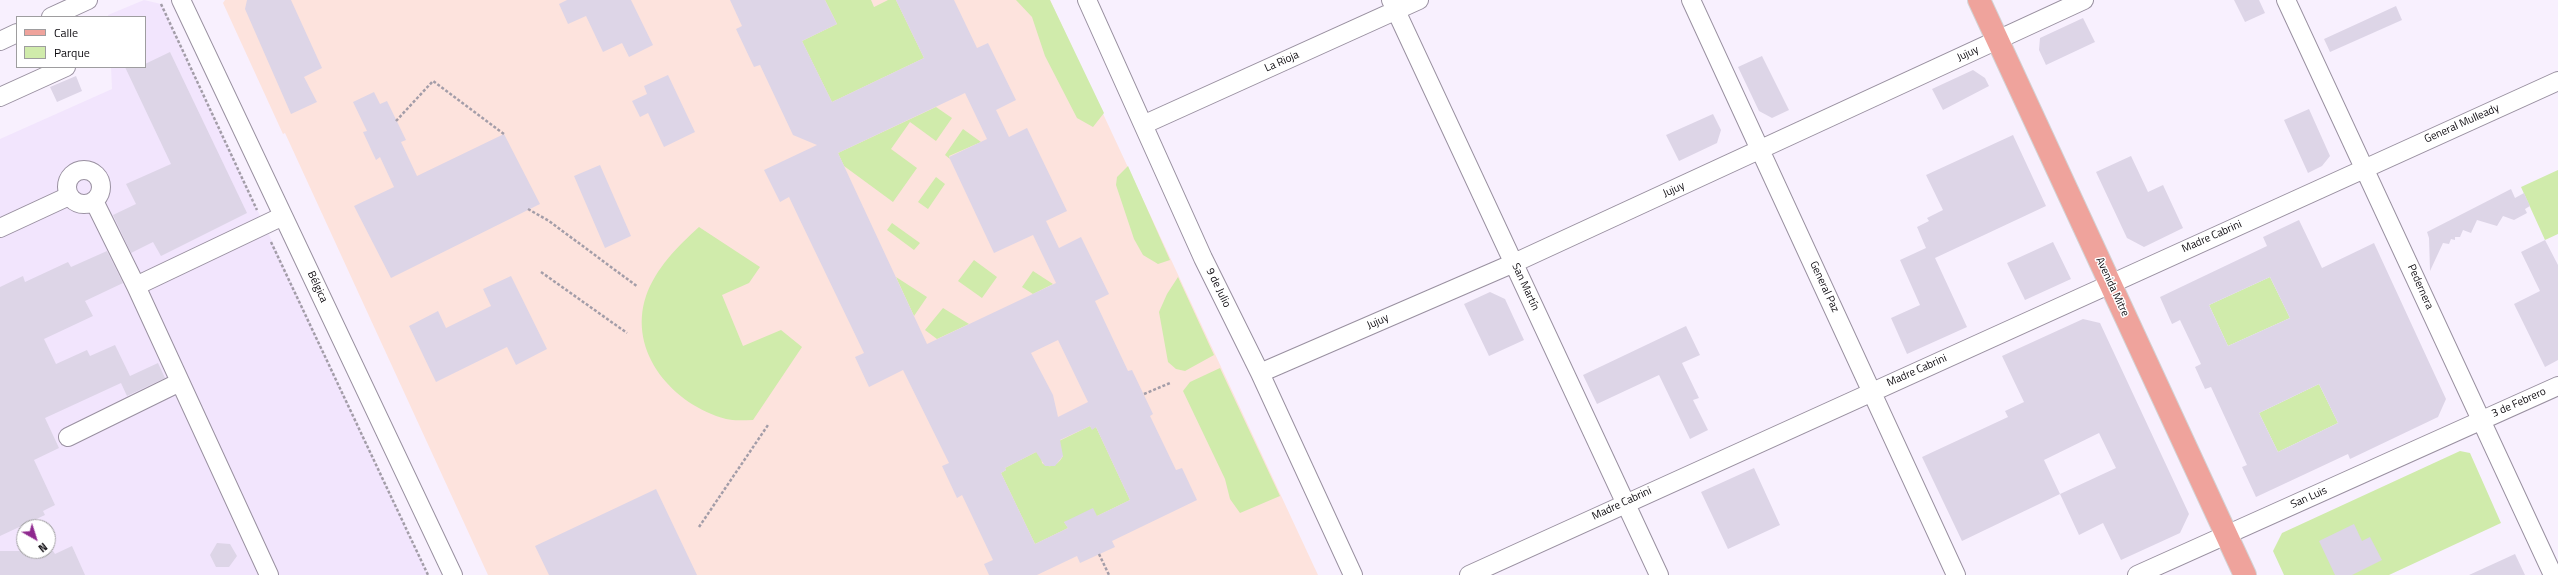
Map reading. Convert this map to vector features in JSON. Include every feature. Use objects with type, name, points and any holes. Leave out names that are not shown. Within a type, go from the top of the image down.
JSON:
[{"type":"main road","name":"Avenida Mitre","points":[[1979,0],[2245,575]]},
{"type":"street","name":"Bélgica","points":[[181,0],[453,575]]},
{"type":"street","name":"9 de Julio","points":[[1087,0],[1203,258],[1260,373],[1353,575]]},
{"type":"street","name":"La Rioja","points":[[1144,124],[1393,5],[1420,0]]},
{"type":"street","name":"General Paz","points":[[1691,0],[1956,575]]},
{"type":"street","name":"Jujuy","points":[[1260,373],[1514,263],[2084,0]]},
{"type":"street","name":"Pedernera","points":[[2286,0],[2365,168],[2480,421],[2553,575]]},
{"type":"street","name":"San Martín","points":[[1393,5],[1659,575]]},
{"type":"street","points":[[54,16],[86,6]]},
{"type":"street","points":[[0,41],[16,33]]},
{"type":"street","points":[[0,97],[64,68]]},
{"type":"street","name":"General Mulleady","points":[[2365,168],[2558,81]]},
{"type":"street","name":"Madre Cabrini","points":[[1469,575],[1625,502],[2365,168]]},
{"type":"street","points":[[88,170],[97,176],[100,181],[100,192],[94,201],[78,203],[69,196],[67,185],[69,180],[77,172],[88,170]]},
{"type":"street","points":[[0,228],[69,196]]},
{"type":"street","points":[[94,201],[136,286],[269,575]]},
{"type":"street","points":[[136,286],[283,216]]},
{"type":"street","points":[[68,437],[180,382]]},
{"type":"street","name":"3 de Febrero","points":[[2480,421],[2558,386]]},
{"type":"street","name":"San Luis","points":[[2137,575],[2480,421]]},
{"type":"path","points":[[160,4],[428,575]]},
{"type":"path","points":[[396,121],[433,81],[504,134]]},
{"type":"path","points":[[528,209],[549,221],[638,287]]},
{"type":"path","points":[[541,272],[627,333]]},
{"type":"path","points":[[1144,394],[1170,383]]},
{"type":"path","points":[[699,527],[768,425]]},
{"type":"path","points":[[1099,554],[1109,575]]},
{"type":"shaded area","points":[[144,0],[161,4],[428,575],[0,575],[0,139],[112,89],[111,68],[146,68],[146,16],[108,15]]},
{"type":"shaded area","points":[[225,0],[1050,0],[1318,575],[488,575],[285,133],[283,134],[223,3]]},
{"type":"green space","points":[[825,0],[871,0],[874,7],[888,0],[896,0],[924,58],[832,102],[802,41],[837,24]]},
{"type":"green space","points":[[1016,0],[1050,0],[1104,113],[1093,127],[1077,118],[1045,56],[1032,17]]},
{"type":"green space","points":[[936,107],[952,118],[936,141],[910,122],[891,149],[917,168],[893,202],[844,166],[838,153]]},
{"type":"green space","points":[[963,129],[981,142],[949,156],[950,159],[945,155]]},
{"type":"green space","points":[[1128,166],[1170,260],[1158,264],[1143,255],[1134,239],[1116,185],[1117,177]]},
{"type":"green space","points":[[2558,170],[2558,234],[2545,240],[2521,187]]},
{"type":"green space","points":[[936,177],[945,184],[928,209],[918,202]]},
{"type":"green space","points":[[892,223],[920,243],[914,250],[887,230]]},
{"type":"green space","points":[[699,227],[760,267],[749,283],[722,295],[743,346],[781,330],[802,347],[753,420],[726,419],[707,412],[689,402],[673,389],[659,374],[649,356],[643,337],[642,317],[646,296],[655,276],[668,258]]},
{"type":"green space","points":[[974,260],[997,277],[982,298],[958,281]]},
{"type":"green space","points":[[1033,271],[1053,284],[1033,294],[1022,287]]},
{"type":"green space","points":[[896,277],[927,297],[914,316]]},
{"type":"green space","points":[[1178,277],[1214,355],[1185,371],[1176,369],[1168,362],[1159,312],[1167,294]]},
{"type":"green space","points":[[2270,277],[2290,318],[2228,346],[2209,305]]},
{"type":"green space","points":[[943,308],[969,324],[937,339],[925,330]]},
{"type":"green space","points":[[1220,368],[1280,496],[1240,513],[1230,499],[1225,479],[1183,391],[1190,382]]},
{"type":"green space","points":[[2319,384],[2338,423],[2278,452],[2259,413]]},
{"type":"green space","points":[[1090,426],[1092,429],[1096,427],[1130,500],[1097,516],[1064,522],[1068,528],[1035,544],[1001,473],[1006,470],[1005,468],[1040,450],[1042,463],[1048,466],[1054,466],[1063,456],[1053,444]]},
{"type":"green space","points":[[2460,451],[2470,453],[2501,523],[2389,575],[2284,575],[2273,551],[2282,533]]},
{"type":"building","points":[[247,0],[291,0],[322,68],[304,77],[317,102],[291,114],[245,9]]},
{"type":"building","points":[[567,0],[631,0],[653,45],[629,57],[622,43],[603,52],[586,16],[568,24],[559,4]]},
{"type":"building","points":[[730,0],[825,0],[837,24],[802,41],[832,102],[924,58],[896,0],[954,0],[977,48],[988,43],[1016,100],[996,110],[1009,137],[1027,128],[1067,211],[1046,221],[1059,248],[1081,237],[1109,294],[1095,301],[1128,371],[1132,370],[1153,414],[1150,416],[1176,470],[1182,468],[1197,500],[1112,541],[1115,547],[1080,563],[1077,556],[1037,575],[989,575],[984,564],[993,560],[962,495],[957,498],[942,466],[949,463],[903,370],[869,387],[855,357],[864,353],[789,197],[780,202],[764,170],[817,145],[793,135],[760,65],[754,67],[736,29],[742,26]],"holes":[[[965,93],[987,139],[949,157],[994,253],[1033,235],[1056,283],[927,344],[838,153]],[[1058,340],[1088,402],[1058,417],[1053,395],[1031,353]],[[1090,426],[1092,430],[1096,427],[1130,500],[1097,516],[1093,508],[1064,522],[1068,528],[1035,544],[1001,473],[1006,470],[1005,468],[1036,452],[1045,466],[1055,466],[1063,456],[1060,440]]]},
{"type":"building","points":[[2234,0],[2259,0],[2265,13],[2245,22]]},
{"type":"building","points":[[2396,6],[2402,20],[2330,52],[2324,39]]},
{"type":"building","points":[[2083,18],[2095,42],[2046,65],[2039,50],[2040,38]]},
{"type":"building","points":[[170,52],[247,213],[161,256],[153,242],[131,253],[113,215],[136,204],[126,184],[171,164],[125,68],[146,68],[146,64]]},
{"type":"building","points":[[1762,56],[1789,110],[1772,118],[1759,111],[1738,67]]},
{"type":"building","points":[[1973,70],[1985,78],[1989,86],[1943,110],[1932,89]]},
{"type":"building","points":[[668,75],[695,132],[664,147],[648,113],[640,117],[632,101],[647,94],[644,86]]},
{"type":"building","points":[[76,76],[82,91],[57,102],[50,87]]},
{"type":"building","points":[[374,92],[380,104],[387,101],[406,140],[401,142],[417,176],[504,134],[540,204],[391,278],[354,206],[394,187],[380,157],[376,160],[363,132],[367,131],[353,102]]},
{"type":"building","points":[[2309,109],[2330,156],[2322,166],[2308,173],[2284,120]]},
{"type":"building","points":[[1713,114],[1721,130],[1717,143],[1679,161],[1666,135]]},
{"type":"building","points":[[2013,135],[2046,206],[1935,258],[1967,327],[1907,354],[1891,318],[1920,305],[1900,260],[1926,248],[1917,227],[1929,221],[1927,218],[1943,210],[1926,175]]},
{"type":"building","points":[[2131,156],[2148,192],[2163,185],[2183,228],[2144,247],[2127,238],[2096,172]]},
{"type":"building","points":[[600,165],[631,236],[605,248],[574,176]]},
{"type":"building","points":[[2511,189],[2515,198],[2524,193],[2530,206],[2525,209],[2527,213],[2514,220],[2503,216],[2497,226],[2477,220],[2471,233],[2463,230],[2460,237],[2455,237],[2455,240],[2451,239],[2449,244],[2443,243],[2430,271],[2429,238],[2427,232]]},
{"type":"building","points":[[2299,220],[2322,268],[2374,243],[2446,399],[2438,417],[2350,459],[2348,454],[2256,497],[2242,467],[2247,465],[2211,387],[2205,389],[2195,367],[2201,364],[2180,320],[2172,324],[2160,297],[2267,246],[2263,237]],"holes":[[[2270,277],[2290,318],[2228,346],[2209,305]],[[2319,384],[2338,423],[2278,452],[2259,413]]]},
{"type":"building","points":[[2545,240],[2558,265],[2558,360],[2545,367],[2514,304],[2540,291],[2521,252]]},
{"type":"building","points":[[2053,242],[2071,279],[2025,300],[2007,263]]},
{"type":"building","points":[[107,251],[123,283],[85,301],[93,316],[44,339],[56,364],[87,350],[90,356],[115,345],[130,376],[158,363],[165,378],[127,396],[121,383],[45,418],[59,448],[34,460],[55,505],[43,511],[45,515],[36,519],[16,519],[16,529],[0,536],[0,287],[23,276],[25,282],[68,262],[71,267]]},
{"type":"building","points":[[511,276],[547,349],[516,365],[507,347],[436,382],[409,326],[438,311],[446,328],[491,306],[483,289]]},
{"type":"building","points":[[1490,292],[1505,299],[1524,340],[1489,356],[1464,304]]},
{"type":"building","points":[[2083,319],[2100,323],[2189,514],[2180,533],[2121,560],[2103,523],[2079,535],[2060,494],[1962,541],[1922,457],[2008,417],[2005,411],[2024,402],[2002,356]],"holes":[[[2099,433],[2116,468],[2060,494],[2044,460]]]},
{"type":"building","points":[[1686,326],[1700,355],[1682,363],[1699,398],[1693,400],[1708,430],[1690,439],[1659,375],[1597,404],[1583,375]]},
{"type":"building","points":[[1754,468],[1780,525],[1728,549],[1701,492]]},
{"type":"building","points":[[656,489],[697,575],[549,575],[535,546]]},
{"type":"building","points":[[2354,524],[2362,541],[2370,537],[2382,560],[2352,575],[2335,575],[2319,541]]},
{"type":"building","points":[[217,543],[230,544],[237,556],[229,567],[216,567],[210,555]]},
{"type":"building","points":[[72,546],[85,575],[0,575],[0,551],[16,551],[16,559],[56,559],[56,554]]},
{"type":"building","points":[[2515,554],[2525,575],[2469,575]]}]
